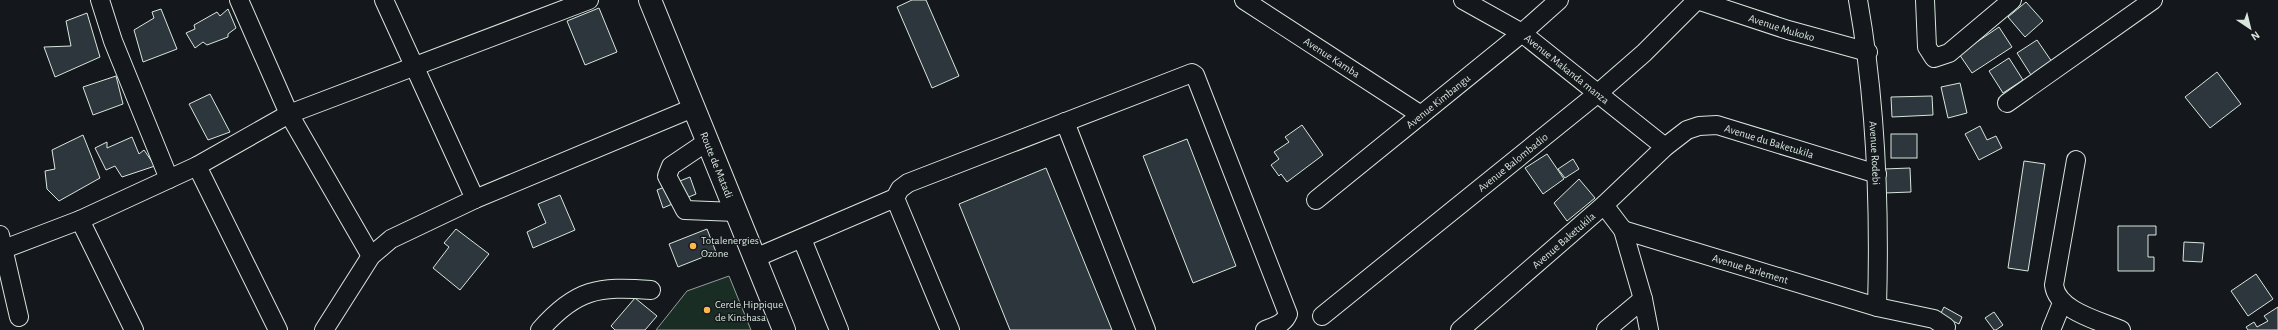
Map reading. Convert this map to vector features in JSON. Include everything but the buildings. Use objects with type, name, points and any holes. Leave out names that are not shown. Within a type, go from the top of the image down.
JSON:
[{"type":"main road","name":"Route de Matadi","points":[[650,0],[784,330]]},
{"type":"street","points":[[100,0],[113,41],[169,179]]},
{"type":"street","points":[[239,0],[289,114],[371,256]]},
{"type":"street","points":[[384,0],[475,199]]},
{"type":"street","points":[[19,317],[2,242],[80,220],[197,166],[289,114],[589,0]]},
{"type":"street","name":"Avenue Kamba","points":[[1244,0],[1421,115]]},
{"type":"street","name":"Avenue Makanda manza","points":[[1463,0],[1522,33],[1665,147]]},
{"type":"street","name":"Avenue Kimbangu","points":[[1316,200],[1522,33],[1559,0]]},
{"type":"street","name":"Avenue Mukoko","points":[[1697,0],[1788,30],[1868,52]]},
{"type":"street","name":"Avenue Balombadio","points":[[1322,316],[1597,94],[1644,53],[1697,0]]},
{"type":"street","name":"Avenue Rodebi","points":[[1858,0],[1868,52],[1877,174],[1878,307]]},
{"type":"street","points":[[1925,0],[1927,47],[1934,58],[1948,53],[2012,0]]},
{"type":"street","points":[[2006,103],[2153,0]]},
{"type":"street","points":[[755,258],[895,198],[900,189],[908,183],[1187,73],[1196,75],[1288,314],[1286,320],[1265,330]]},
{"type":"street","points":[[324,330],[371,256],[391,239],[475,199],[694,108]]},
{"type":"street","points":[[1065,122],[1146,330]]},
{"type":"street","name":"Avenue du Baketukila","points":[[1665,147],[1693,128],[1699,126],[1717,125],[1877,174]]},
{"type":"street","points":[[708,141],[671,166],[667,176],[685,210],[736,212]]},
{"type":"street","name":"Avenue Baketukila","points":[[1460,330],[1604,205],[1665,147]]},
{"type":"street","points":[[2076,160],[2054,285],[2055,293],[2062,303],[2121,330]]},
{"type":"street","points":[[197,166],[278,330]]},
{"type":"street","points":[[895,198],[950,330]]},
{"type":"street","points":[[1604,205],[1623,230],[1643,299],[1649,330]]},
{"type":"street","points":[[80,220],[134,330]]},
{"type":"street","name":"Avenue Parlement","points":[[1623,230],[1878,307],[1934,318],[1946,327]]},
{"type":"street","points":[[802,239],[839,330]]},
{"type":"street","points":[[540,330],[558,310],[583,295],[615,287],[650,290]]},
{"type":"street","points":[[1606,330],[1643,299]]},
{"type":"street","points":[[2052,330],[2062,303]]},
{"type":"green space","name":"Cercle Hippique de Kinshasa","points":[[729,276],[751,330],[656,330],[687,291]]},
{"type":"place","name":"Totalenergies Ozone","points":[[693,246]]},
{"type":"place","name":"Cercle Hippique de Kinshasa","points":[[707,310]]}]
